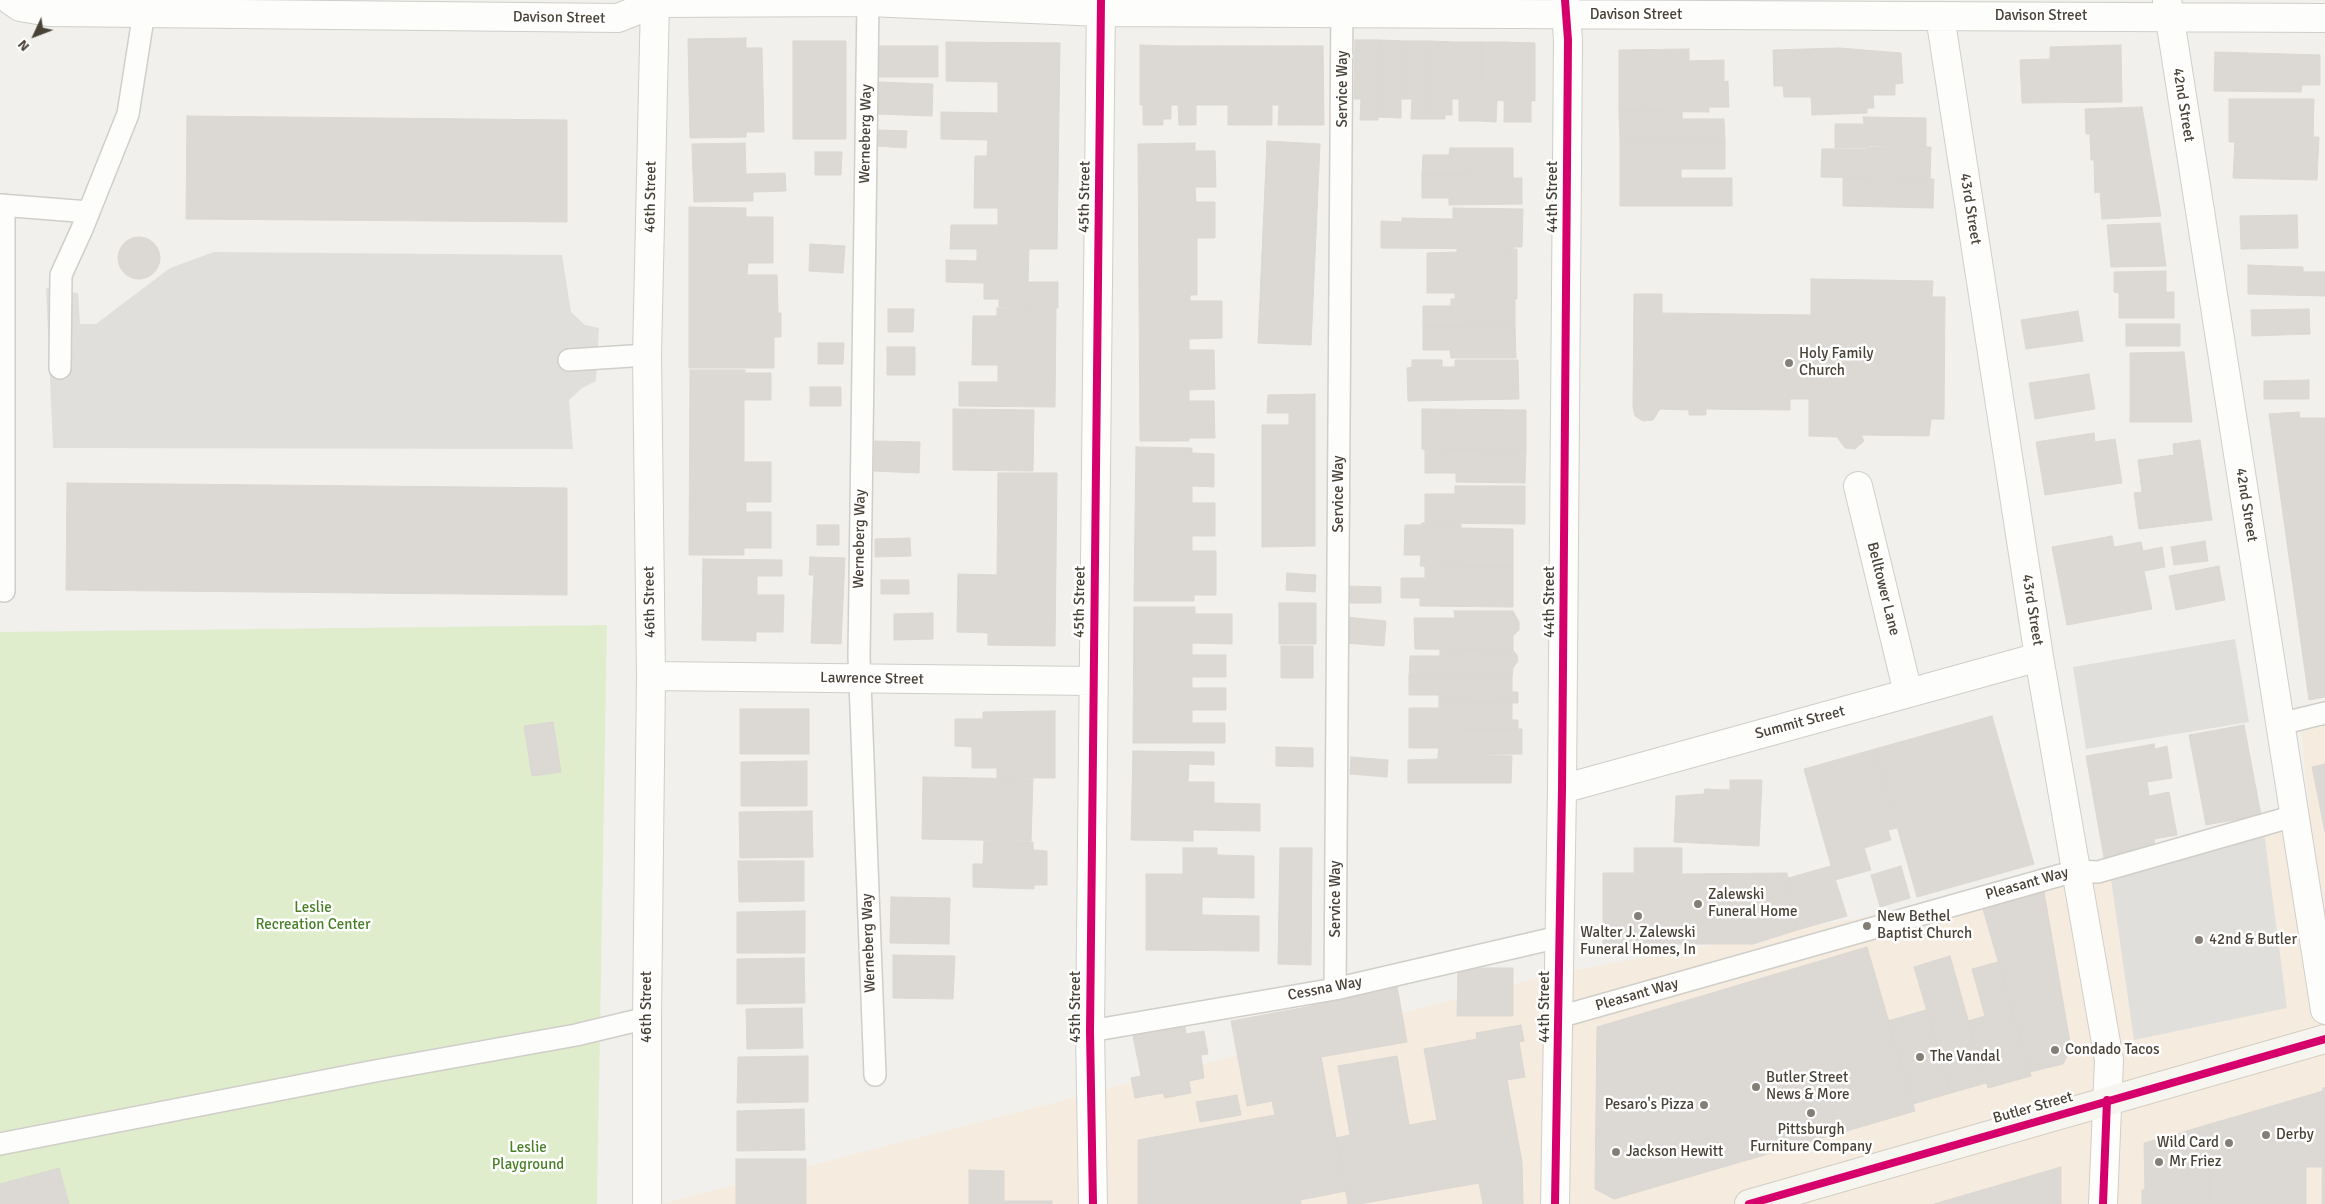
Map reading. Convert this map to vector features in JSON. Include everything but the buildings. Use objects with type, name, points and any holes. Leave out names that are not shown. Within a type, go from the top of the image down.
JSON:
[{"type":"main road","name":"Butler Street","points":[[1749,1204],[2325,1039]]},
{"type":"street","name":"Davison Street","points":[[10,0],[20,7],[50,12],[618,18],[655,2],[868,2],[1101,6],[1565,7],[1593,16],[1784,8],[1940,16],[2169,8],[2325,18]]},
{"type":"street","name":"46th Street","points":[[647,1204],[651,676],[647,355],[655,2]]},
{"type":"street","name":"45th Street","points":[[1093,1204],[1090,1031],[1101,6]]},
{"type":"street","name":"44th Street","points":[[1555,1204],[1562,790],[1568,40],[1565,7]]},
{"type":"street","name":"42nd Street","points":[[2169,8],[2325,1010]]},
{"type":"street","name":"43rd Street","points":[[1940,16],[2039,657],[2109,1060],[2103,1204]]},
{"type":"street","name":"Belltower Lane","points":[[1858,486],[1908,693]]},
{"type":"street","name":"Summit Street","points":[[1562,790],[2039,657]]},
{"type":"street","name":"Lawrence Street","points":[[651,676],[1093,681]]},
{"type":"lane","name":"Werneberg Way","points":[[868,2],[859,679],[875,1075]]},
{"type":"lane","name":"Service Way","points":[[1335,989],[1343,6]]},
{"type":"lane","points":[[60,368],[60,275],[89,212],[128,114],[144,12]]},
{"type":"lane","points":[[4,591],[2,205],[89,212]]},
{"type":"lane","points":[[569,360],[647,355]]},
{"type":"lane","points":[[2280,724],[2325,713]]},
{"type":"lane","name":"Pleasant Way","points":[[1559,1017],[2075,871],[2098,872],[2294,816]]},
{"type":"lane","name":"Cessna Way","points":[[1090,1031],[1335,989],[1559,937]]},
{"type":"lane","points":[[0,1144],[375,1071],[576,1035],[647,1018]]},
{"type":"shaded area","points":[[214,252],[562,255],[571,312],[585,325],[599,328],[596,381],[582,388],[569,400],[573,449],[53,448],[46,288],[78,293],[80,324],[96,324],[170,268]]},
{"type":"shaded area","points":[[2235,639],[2249,722],[2086,749],[2073,667]]},
{"type":"shaded area","points":[[2325,716],[2325,1204],[661,1204],[1553,974],[2076,878],[2310,815],[2300,722]]},
{"type":"shaded area","name":"42nd & Butler","points":[[2264,832],[2287,1008],[2134,1040],[2110,872]]},
{"type":"green space","name":"Leslie Recreation Center","points":[[607,625],[597,1204],[0,1204],[0,632]]},
{"type":"cycle path","points":[[1093,1204],[1090,1031],[1101,0]]},
{"type":"cycle path","points":[[1555,1204],[1562,789],[1568,40],[1565,0]]},
{"type":"cycle path","points":[[1749,1204],[2325,1039]]},
{"type":"cycle path","points":[[2103,1204],[2107,1100]]},
{"type":"place","name":"Holy Family Church","points":[[1789,363]]},
{"type":"place","name":"Zalewski Funeral Home","points":[[1698,904]]},
{"type":"place","name":"Walter J. Zalewski Funeral Homes, In","points":[[1638,916]]},
{"type":"place","name":"New Bethel Baptist Church","points":[[1867,926]]},
{"type":"place","name":"42nd & Butler","points":[[2199,940]]},
{"type":"place","name":"Condado Tacos","points":[[2055,1050]]},
{"type":"place","name":"The Vandal","points":[[1920,1057]]},
{"type":"place","name":"Butler Street News & More","points":[[1756,1087]]},
{"type":"place","name":"Pesaro's Pizza","points":[[1704,1105]]},
{"type":"place","name":"Pittsburgh Furniture Company","points":[[1811,1113]]},
{"type":"place","name":"Derby","points":[[2266,1135]]},
{"type":"place","name":"Wild Card","points":[[2229,1143]]},
{"type":"place","name":"Jackson Hewitt","points":[[1616,1152]]},
{"type":"place","name":"Mr Friez","points":[[2159,1162]]},
{"type":"park label","name":"Leslie Playground","points":[[528,1156]]}]
